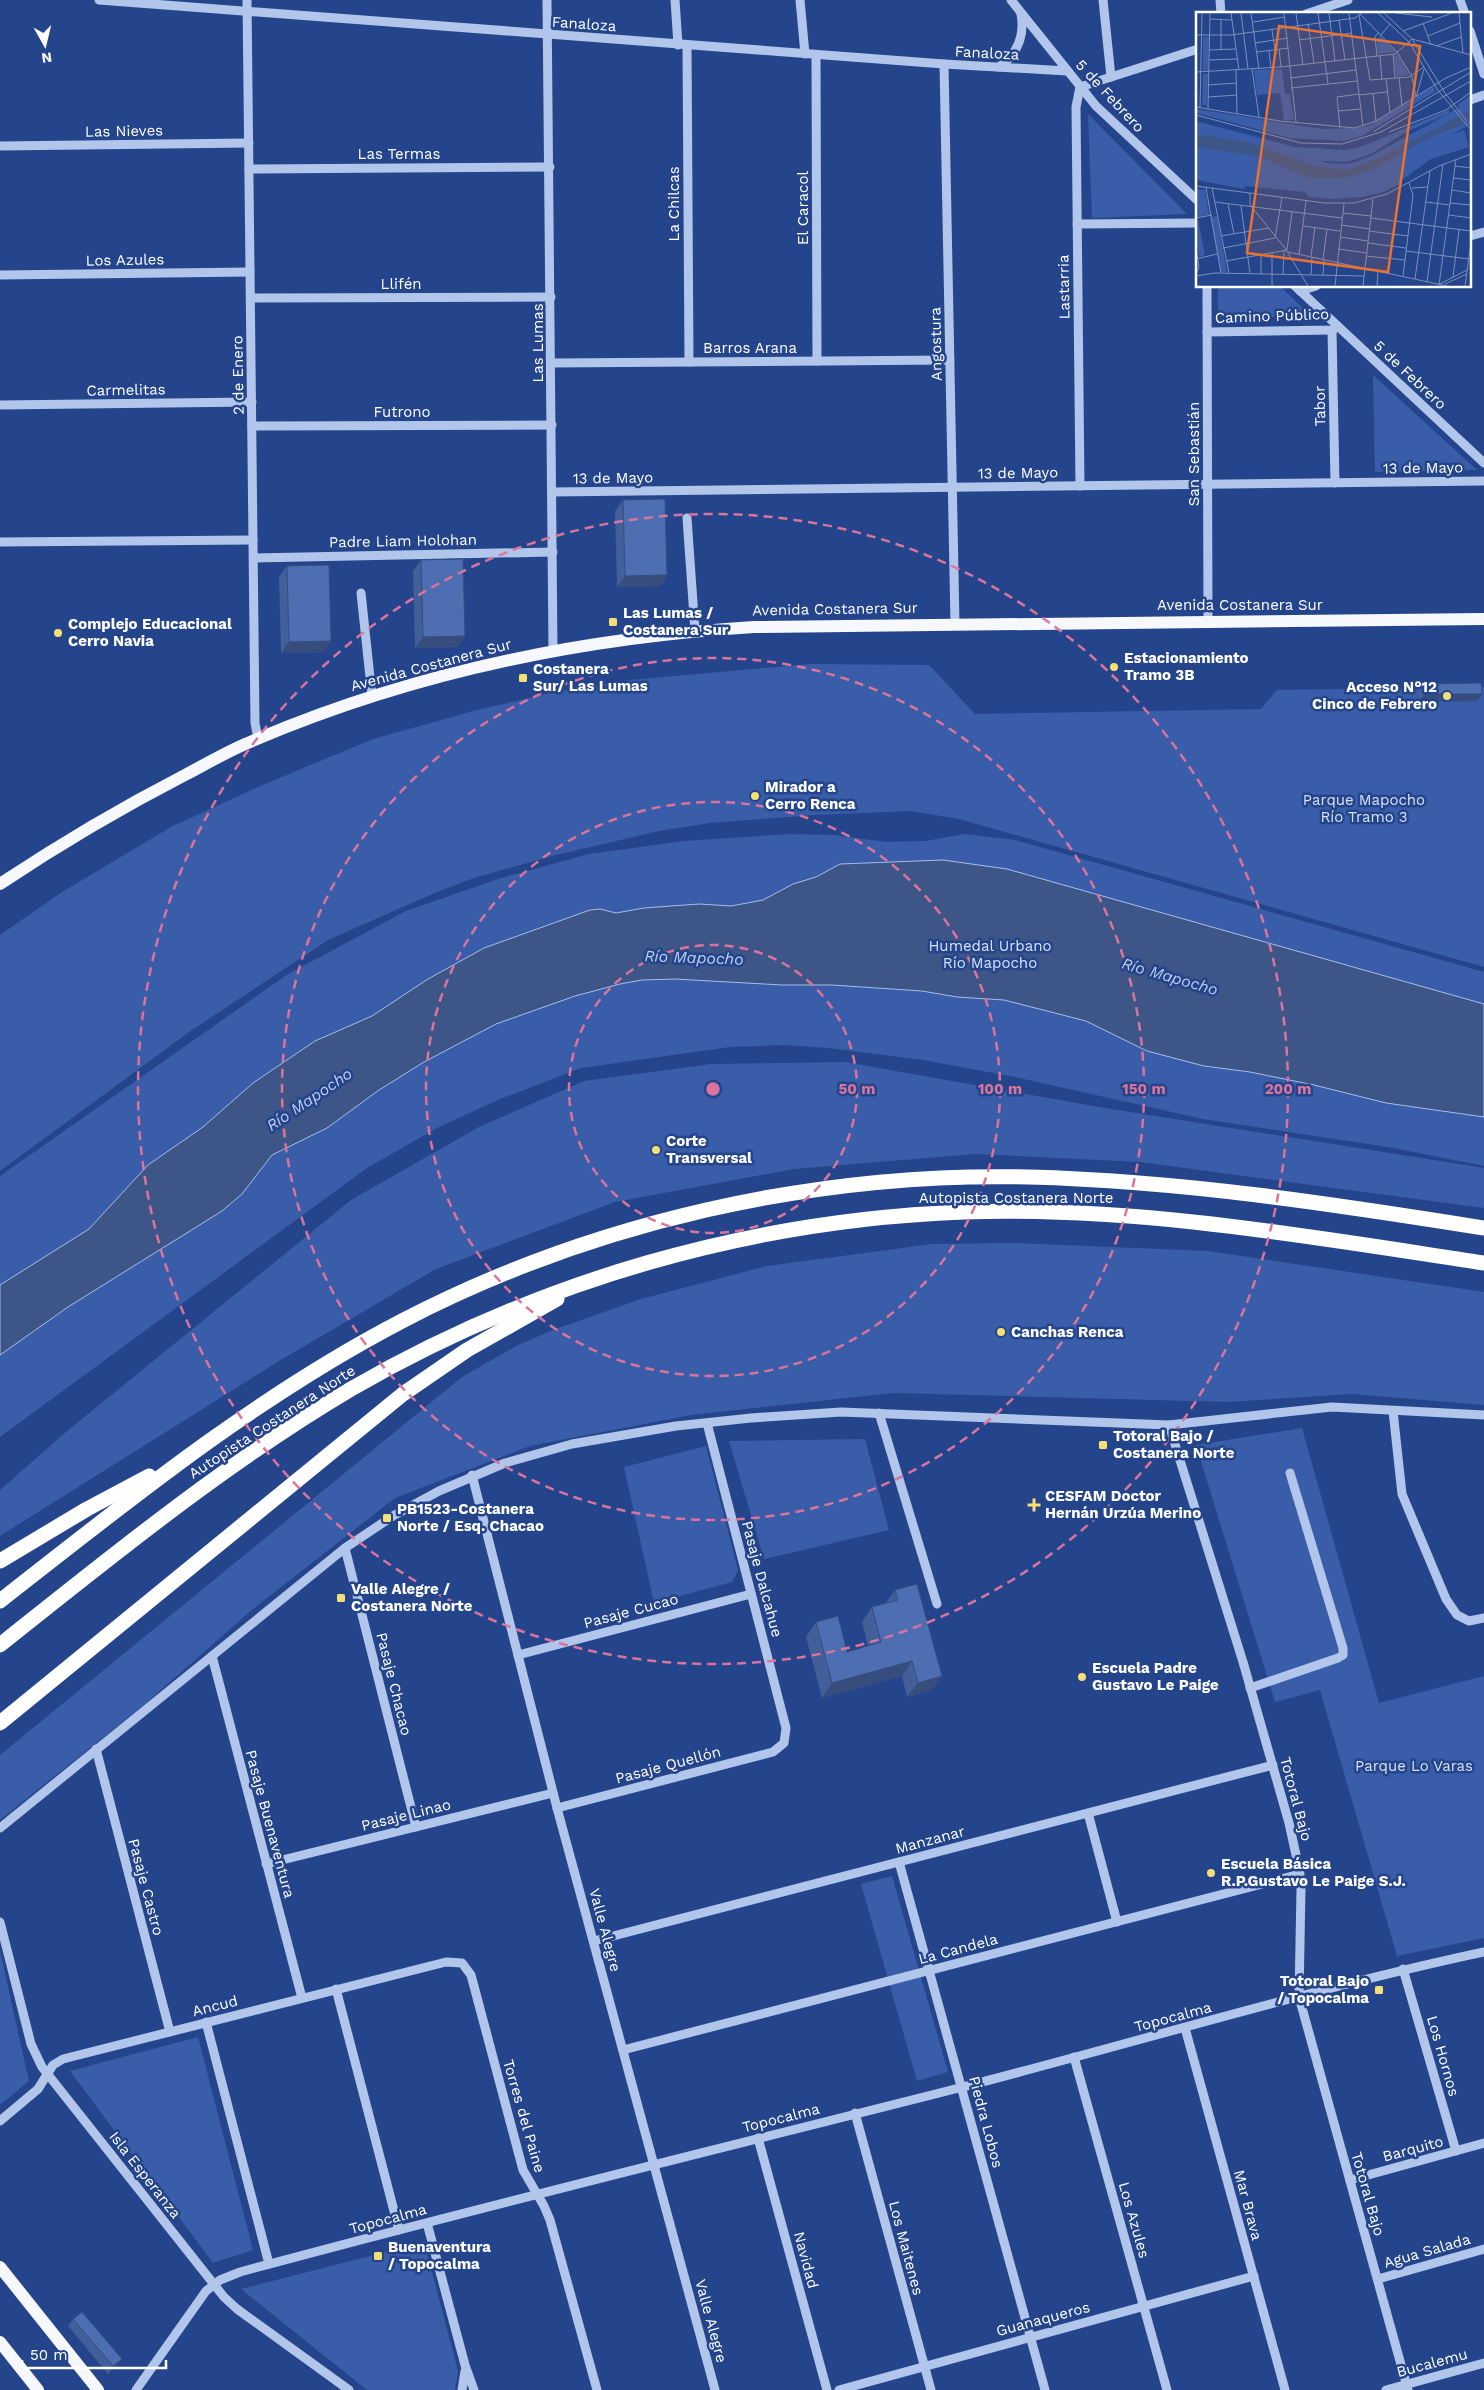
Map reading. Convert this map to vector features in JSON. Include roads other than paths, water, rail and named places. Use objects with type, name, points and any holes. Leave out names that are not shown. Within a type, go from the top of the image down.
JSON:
[{"type":"highway","name":"Autopista Costanera Norte","points":[[0,1601],[194,1451],[266,1400],[346,1352],[414,1315],[492,1279],[547,1257],[616,1234],[713,1209],[796,1194],[932,1179],[1026,1177],[1086,1179],[1283,1198],[1484,1228]]},
{"type":"highway","name":"Autopista Costanera Norte","points":[[0,1646],[183,1502],[323,1407],[372,1378],[453,1335],[506,1311],[588,1280],[658,1259],[771,1233],[885,1217],[967,1212],[1088,1215],[1187,1222],[1484,1263]]},
{"type":"highway","points":[[0,1723],[421,1380],[467,1350],[588,1280]]},
{"type":"highway","points":[[0,1561],[87,1509],[194,1451]]},
{"type":"main road","name":"Avenida Costanera Sur","points":[[0,884],[49,851],[122,807],[258,739],[372,696],[452,673],[554,650],[695,631],[754,627],[1484,619]]},
{"type":"main road","points":[[0,2267],[98,2390]]},
{"type":"main road","points":[[0,2342],[38,2390]]},
{"type":"street","name":"Fanaloza","points":[[99,0],[816,55],[1067,71]]},
{"type":"street","name":"2 de Enero","points":[[247,0],[255,723],[258,739]]},
{"type":"street","name":"Las Lumas","points":[[547,0],[549,35],[554,650]]},
{"type":"street","name":"La Chilcas","points":[[676,0],[682,45],[689,362]]},
{"type":"street","points":[[800,0],[805,54]]},
{"type":"street","name":"5 de Febrero","points":[[1012,0],[1080,87],[1124,133],[1196,199]]},
{"type":"street","points":[[1103,0],[1111,77]]},
{"type":"street","points":[[1311,12],[1348,0]]},
{"type":"street","points":[[1460,0],[1464,12]]},
{"type":"street","points":[[1000,67],[1019,45],[1022,28],[1020,11]]},
{"type":"street","points":[[1472,37],[1484,74]]},
{"type":"street","points":[[1080,87],[1196,50]]},
{"type":"street","name":"El Caracol","points":[[816,55],[817,361]]},
{"type":"street","name":"Angostura","points":[[944,64],[955,624]]},
{"type":"street","name":"Lastarria","points":[[1080,87],[1076,107],[1080,486]]},
{"type":"street","points":[[1472,99],[1484,95]]},
{"type":"street","name":"Las Nieves","points":[[0,146],[249,142]]},
{"type":"street","name":"Las Termas","points":[[249,168],[550,168]]},
{"type":"street","points":[[1077,224],[1196,223]]},
{"type":"street","name":"Los Azules","points":[[0,275],[250,272]]},
{"type":"street","name":"San Sebastián","points":[[1207,288],[1208,622]]},
{"type":"street","name":"5 de Febrero","points":[[1298,289],[1335,328],[1484,463]]},
{"type":"street","name":"Llifén","points":[[250,298],[551,297]]},
{"type":"street","name":"Camino Público","points":[[1207,332],[1335,328]]},
{"type":"street","name":"Tabor","points":[[1335,328],[1335,483]]},
{"type":"street","name":"Barros Arana","points":[[552,363],[950,360]]},
{"type":"street","name":"Carmelitas","points":[[0,405],[252,402]]},
{"type":"street","name":"Futrono","points":[[252,426],[552,425]]},
{"type":"street","name":"13 de Mayo","points":[[552,492],[1484,481]]},
{"type":"street","points":[[687,518],[695,631]]},
{"type":"street","points":[[0,542],[253,540]]},
{"type":"street","name":"Padre Liam Holohan","points":[[254,558],[553,552]]},
{"type":"street","points":[[360,593],[372,696]]},
{"type":"street","points":[[0,1828],[345,1548],[393,1516],[472,1475],[549,1449],[632,1433],[786,1415],[879,1413],[1170,1425],[1332,1408],[1484,1415]]},
{"type":"street","points":[[1393,1411],[1402,1494],[1446,1600],[1457,1615],[1469,1621],[1484,1618]]},
{"type":"street","points":[[879,1413],[937,1604]]},
{"type":"street","name":"Pasaje Dalcahue","points":[[707,1423],[786,1728],[784,1743]]},
{"type":"street","name":"Totoral Bajo","points":[[1170,1425],[1273,1765],[1300,1874],[1299,1997],[1408,2387]]},
{"type":"street","points":[[1250,1688],[1338,1658],[1343,1654],[1290,1473]]},
{"type":"street","name":"Valle Alegre","points":[[472,1475],[553,1793],[715,2390]]},
{"type":"street","name":"Pasaje Chacao","points":[[345,1548],[416,1827]]},
{"type":"street","name":"Pasaje Cucao","points":[[518,1655],[752,1594]]},
{"type":"street","name":"Pasaje Buenaventura","points":[[212,1656],[302,1998]]},
{"type":"street","name":"Pasaje Quellón","points":[[557,1808],[773,1752],[784,1743]]},
{"type":"street","name":"Pasaje Castro","points":[[96,1749],[170,2032]]},
{"type":"street","name":"Manzanar","points":[[594,1942],[1273,1765]]},
{"type":"street","name":"Pasaje Linao","points":[[266,1864],[553,1793]]},
{"type":"street","points":[[1088,1813],[1117,1922]]},
{"type":"street","name":"Piedra Lobos","points":[[899,1862],[1045,2390]]},
{"type":"street","name":"La Candela","points":[[623,2050],[1300,1874]]},
{"type":"street","name":"Isla Esperanza","points":[[0,1922],[33,2052],[48,2074],[230,2303],[349,2390]]},
{"type":"street","name":"Topocalma","points":[[136,2390],[197,2302],[213,2284],[228,2276],[537,2194],[962,2087],[1403,1969],[1484,1952]]},
{"type":"street","name":"Ancud","points":[[0,2121],[38,2089],[53,2065],[63,2059],[451,1960],[462,1963]]},
{"type":"street","name":"Torres del Paine","points":[[462,1963],[471,1975],[523,2170],[550,2220],[597,2390]]},
{"type":"street","name":"Los Hornos","points":[[1403,1969],[1456,2151]]},
{"type":"street","points":[[336,1989],[399,2230]]},
{"type":"street","points":[[206,2022],[269,2264]]},
{"type":"street","name":"Mar Brava","points":[[1185,2028],[1285,2390]]},
{"type":"street","name":"Los Azules","points":[[1074,2057],[1166,2390]]},
{"type":"street","name":"Los Maitenes","points":[[855,2113],[931,2390]]},
{"type":"street","name":"Navidad","points":[[758,2138],[827,2390]]},
{"type":"street","name":"Barquito","points":[[1350,2180],[1484,2144]]},
{"type":"street","points":[[427,2223],[465,2365],[474,2390]]},
{"type":"street","name":"Agua Salada","points":[[1378,2279],[1484,2249]]},
{"type":"street","name":"Guanaqueros","points":[[839,2390],[1254,2276]]},
{"type":"street","name":"Bucalemu","points":[[1386,2390],[1408,2387],[1484,2363]]},
{"type":"street","points":[[462,2390],[465,2365]]},
{"type":"water","name":"Río Mapocho","points":[[943,860],[1007,869],[1484,1004],[1484,1117],[1386,1103],[1314,1085],[1250,1072],[1204,1066],[1147,1051],[1086,1021],[1004,1000],[957,997],[922,991],[832,985],[782,985],[675,979],[642,980],[575,996],[496,1024],[424,1062],[379,1090],[327,1128],[272,1155],[242,1194],[222,1211],[68,1307],[0,1355],[0,1285],[89,1229],[148,1165],[203,1127],[253,1083],[315,1041],[372,1016],[428,979],[484,948],[590,910],[600,909],[616,913],[644,908],[699,904],[731,906],[763,900],[793,884],[816,877],[840,864]]},
{"type":"place","name":"Las Lumas / Costanera Sur","points":[[613,622]]},
{"type":"place","name":"Complejo Educacional Cerro Navia","points":[[58,633]]},
{"type":"place","name":"Estacionamiento Tramo 3B","points":[[1114,667]]},
{"type":"place","name":"Costanera Sur/ Las Lumas","points":[[523,678]]},
{"type":"place","name":"Acceso N°12 Cinco de Febrero","points":[[1447,696]]},
{"type":"place","name":"Mirador a Cerro Renca","points":[[755,796]]},
{"type":"place","name":"Corte Transversal","points":[[656,1150]]},
{"type":"place","name":"Canchas Renca","points":[[1001,1332]]},
{"type":"place","name":"Totoral Bajo / Costanera Norte","points":[[1103,1445]]},
{"type":"place","name":"CESFAM Doctor Hernán Urzúa Merino","points":[[1034,1505]]},
{"type":"place","name":"PB1523-Costanera Norte / Esq. Chacao","points":[[387,1518]]},
{"type":"place","name":"Valle Alegre / Costanera Norte","points":[[341,1598]]},
{"type":"place","name":"Escuela Padre Gustavo Le Paige","points":[[1082,1677]]},
{"type":"place","name":"Escuela Básica R.P.Gustavo Le Paige S.J.","points":[[1211,1873]]},
{"type":"place","name":"Totoral Bajo / Topocalma","points":[[1379,1990]]},
{"type":"place","name":"Buenaventura / Topocalma","points":[[378,2256]]},
{"type":"park label","name":"Parque Mapocho Río Tramo 3","points":[[1364,808]]},
{"type":"park label","name":"Humedal Urbano Río Mapocho","points":[[990,954]]},
{"type":"park label","name":"Parque Lo Varas","points":[[1414,1766]]}]
